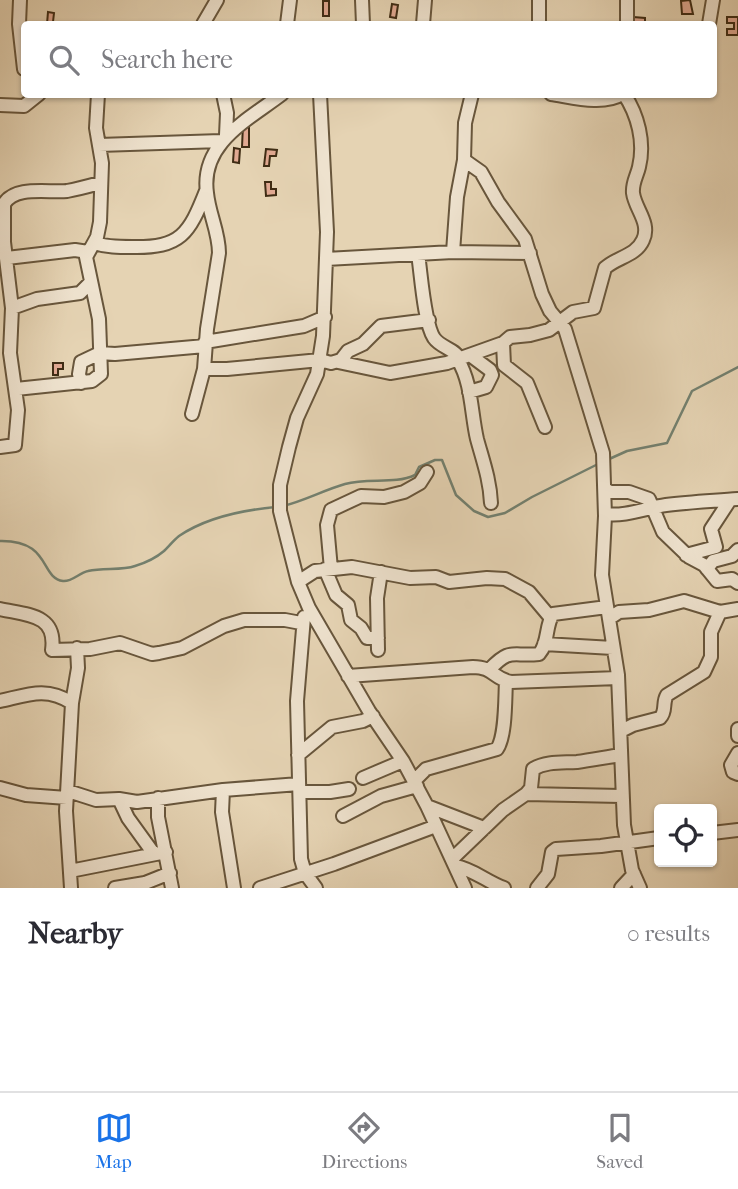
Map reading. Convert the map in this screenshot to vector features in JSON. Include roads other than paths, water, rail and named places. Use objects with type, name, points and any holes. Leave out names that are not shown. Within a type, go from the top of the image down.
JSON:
[{"type":"street","points":[[20,0],[21,42]]},
{"type":"street","points":[[205,21],[217,0]]},
{"type":"street","points":[[286,21],[290,0]]},
{"type":"street","points":[[362,0],[363,21]]},
{"type":"street","points":[[423,21],[425,0]]},
{"type":"street","points":[[539,0],[539,21]]},
{"type":"street","points":[[627,0],[627,21]]},
{"type":"street","points":[[710,21],[713,0]]},
{"type":"street","points":[[16,389],[81,383],[96,380],[101,374],[99,318],[86,264],[100,222],[102,163],[96,128],[98,98]]},
{"type":"street","points":[[192,414],[204,369],[205,344],[219,253],[219,242],[206,190],[207,171],[224,138],[227,113],[224,98]]},
{"type":"street","points":[[99,145],[224,138],[277,98]]},
{"type":"street","points":[[320,98],[327,232],[325,317],[317,374],[292,433],[281,481],[280,506],[298,582],[309,608],[348,676],[404,761],[465,888]]},
{"type":"street","points":[[453,252],[457,197],[464,160],[465,123],[471,98]]},
{"type":"street","points":[[582,98],[614,98]]},
{"type":"street","points":[[204,369],[320,360],[390,373],[462,358],[503,343],[510,337],[542,332],[560,323],[578,309],[594,308],[605,268],[634,251],[645,234],[644,220],[633,193],[640,166],[639,129],[632,107],[626,98]]},
{"type":"street","points":[[0,105],[27,99]]},
{"type":"street","points":[[464,160],[481,172],[498,202],[525,239],[542,294],[568,338],[596,426],[604,461],[602,575],[618,678],[621,796],[627,841],[640,888]]},
{"type":"street","points":[[0,447],[15,445],[16,441],[16,389],[6,365],[12,308],[3,216],[6,200],[19,193],[66,191],[100,183]]},
{"type":"street","points":[[7,258],[91,247],[146,247],[176,241],[185,233],[206,190]]},
{"type":"street","points":[[327,259],[359,255],[453,252],[530,253]]},
{"type":"street","points":[[418,254],[429,320],[435,339],[462,358],[490,370],[492,375],[486,387],[469,392]]},
{"type":"street","points":[[12,308],[48,297],[80,293],[91,282]]},
{"type":"street","points":[[81,383],[81,362],[100,353],[115,354],[205,344],[304,326],[325,317]]},
{"type":"street","points":[[338,362],[348,351],[363,344],[381,326],[429,320]]},
{"type":"street","points":[[503,343],[505,365],[527,383],[545,427]]},
{"type":"street","points":[[462,358],[489,480],[491,503]]},
{"type":"street","points":[[382,572],[377,598],[378,644],[367,638],[361,628],[351,620],[348,605],[336,595],[328,569],[327,525],[331,510],[361,496],[384,497],[404,492],[420,484],[427,472]]},
{"type":"street","points":[[605,489],[610,492],[629,492],[646,498],[654,507],[663,532],[686,555],[702,564],[717,581],[732,579],[738,583]]},
{"type":"street","points":[[605,514],[617,515],[654,507],[734,500]]},
{"type":"street","points":[[686,555],[716,547],[711,529],[734,500]]},
{"type":"street","points":[[707,569],[713,561],[732,556],[738,550]]},
{"type":"street","points":[[298,582],[306,576],[328,569],[352,567],[410,578],[436,577],[449,582],[505,579],[529,592],[550,617]]},
{"type":"street","points":[[490,669],[501,657],[509,654],[539,654],[544,645],[550,617],[556,613],[649,610],[684,601],[719,612],[738,609]]},
{"type":"street","points":[[309,608],[302,623],[297,701],[298,755],[301,859],[305,873],[316,888]]},
{"type":"street","points":[[0,609],[47,623],[53,634],[52,650],[90,649],[120,643],[152,654],[199,642],[224,626],[244,621],[285,620],[302,623]]},
{"type":"street","points":[[621,731],[660,718],[665,710],[664,699],[667,695],[704,672],[711,657],[711,632],[719,612]]},
{"type":"street","points":[[544,645],[613,648]]},
{"type":"street","points":[[71,888],[65,811],[72,703],[77,678],[77,648]]},
{"type":"street","points":[[348,676],[473,667],[490,669],[506,681],[618,678]]},
{"type":"street","points":[[343,816],[382,796],[416,783],[426,768],[497,749],[500,746],[506,681]]},
{"type":"street","points":[[0,701],[30,692],[49,694],[72,703]]},
{"type":"street","points":[[298,755],[332,727],[373,716]]},
{"type":"street","points":[[738,729],[738,736]]},
{"type":"street","points":[[738,752],[731,769],[738,774]]},
{"type":"street","points":[[453,862],[484,828],[526,794],[531,788],[533,769],[537,766],[621,754]]},
{"type":"street","points":[[363,778],[404,761]]},
{"type":"street","points":[[0,788],[26,795],[67,795],[137,802],[223,790],[299,788],[318,793],[349,789]]},
{"type":"street","points":[[223,790],[222,812],[234,888]]},
{"type":"street","points":[[526,794],[621,796]]},
{"type":"street","points":[[158,798],[160,853]]},
{"type":"street","points":[[119,799],[128,818],[160,853],[170,873],[172,888]]},
{"type":"street","points":[[427,806],[484,828]]},
{"type":"street","points":[[268,886],[436,826]]},
{"type":"street","points":[[717,832],[738,830]]},
{"type":"street","points":[[537,888],[548,874],[552,852],[556,849],[654,838]]},
{"type":"street","points":[[71,871],[160,853]]},
{"type":"street","points":[[453,862],[491,884],[504,888]]},
{"type":"street","points":[[115,888],[145,883],[170,873]]},
{"type":"street","points":[[621,888],[634,874]]},
{"type":"waterway","points":[[607,460],[627,451],[667,443],[692,391],[738,367]]},
{"type":"waterway","points":[[283,506],[354,482],[407,478],[415,475],[419,467],[442,460],[456,495],[474,511],[488,517],[505,513],[598,464]]},
{"type":"waterway","points":[[0,541],[28,546],[56,578],[66,581],[88,571],[124,568],[143,563],[161,553],[190,529],[213,519],[238,512],[276,507]]}]
